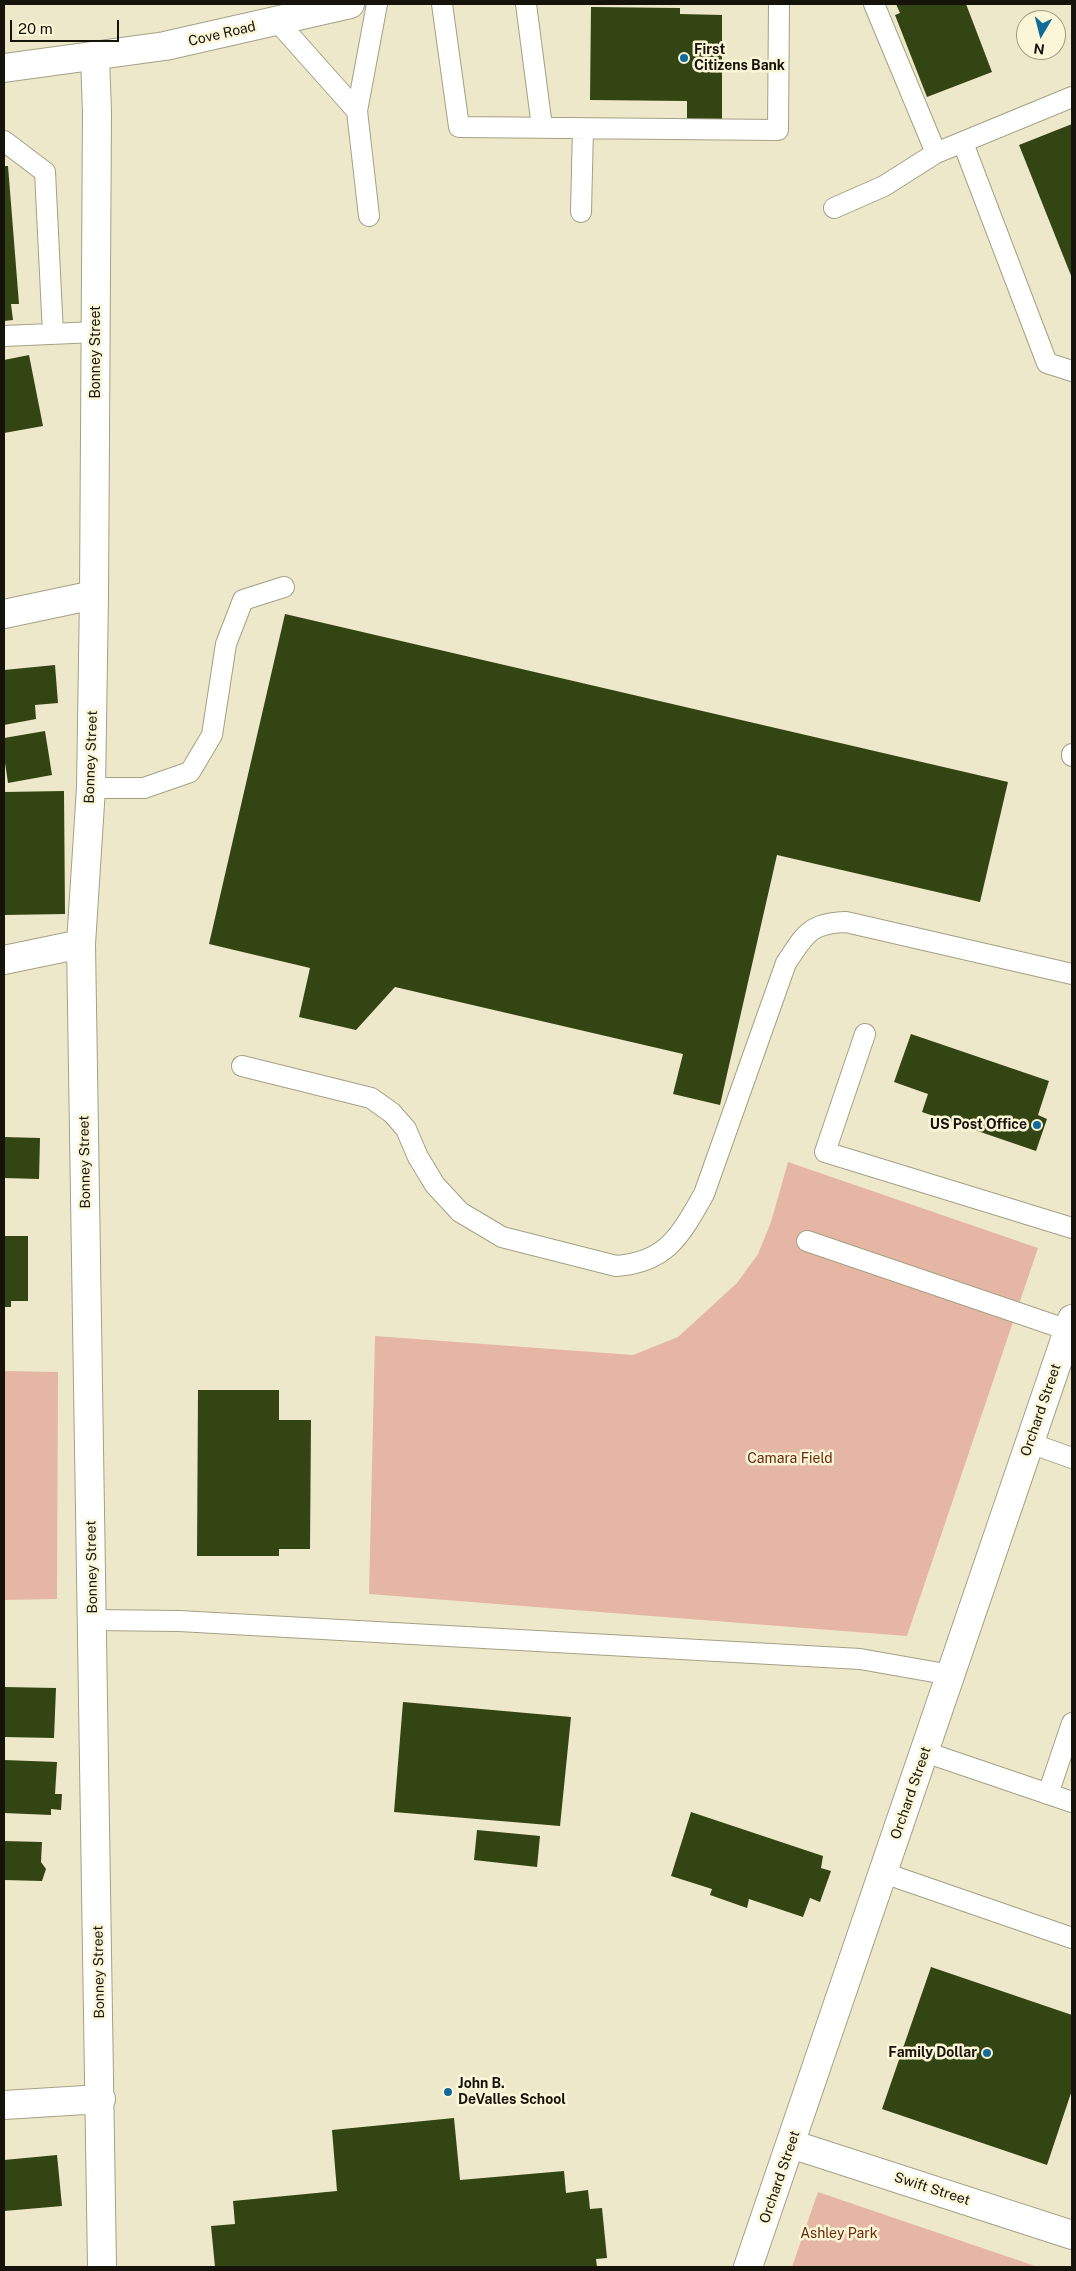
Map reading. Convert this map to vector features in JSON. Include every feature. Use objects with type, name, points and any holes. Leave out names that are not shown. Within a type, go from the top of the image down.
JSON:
[{"type":"street","name":"Cove Road","points":[[4,68],[166,46],[350,4]]},
{"type":"street","name":"Bonney Street","points":[[95,57],[97,112],[96,332],[91,788],[81,944],[101,2099],[102,2267]]},
{"type":"street","points":[[4,614],[94,595]]},
{"type":"street","points":[[4,960],[81,944]]},
{"type":"street","name":"Orchard Street","points":[[748,2267],[1070,1325]]},
{"type":"street","points":[[4,2105],[101,2099]]},
{"type":"street","name":"Swift Street","points":[[791,2144],[1072,2235]]},
{"type":"lane","points":[[369,216],[357,111],[378,4]]},
{"type":"lane","points":[[442,4],[459,127],[778,130],[778,4]]},
{"type":"lane","points":[[526,4],[542,127]]},
{"type":"lane","points":[[874,4],[936,153]]},
{"type":"lane","points":[[278,21],[357,111]]},
{"type":"lane","points":[[834,208],[884,186],[936,153],[1072,97]]},
{"type":"lane","points":[[581,212],[583,128]]},
{"type":"lane","points":[[4,141],[45,172],[53,334]]},
{"type":"lane","points":[[963,142],[1047,363],[1072,371]]},
{"type":"lane","points":[[4,336],[96,332]]},
{"type":"lane","points":[[91,788],[144,788],[190,772],[212,734],[226,644],[243,600],[284,587]]},
{"type":"lane","points":[[242,1066],[371,1098],[392,1113],[406,1129],[418,1157],[436,1185],[460,1212],[502,1237],[616,1266],[630,1265],[649,1260],[665,1251],[688,1223],[704,1194],[786,963],[801,940],[810,931],[820,925],[846,922],[1072,974]]},
{"type":"lane","points":[[865,1034],[825,1152],[1072,1228]]},
{"type":"lane","points":[[807,1241],[1070,1325]]},
{"type":"lane","points":[[1030,1443],[1072,1458]]},
{"type":"lane","points":[[93,1620],[189,1621],[860,1659],[951,1676]]},
{"type":"lane","points":[[1048,1794],[1072,1723]]},
{"type":"lane","points":[[925,1752],[1072,1802]]},
{"type":"lane","points":[[884,1873],[1072,1938]]},
{"type":"green space","name":"Camara Field","points":[[788,1162],[1038,1248],[907,1636],[369,1594],[375,1336],[633,1355],[678,1337],[737,1283],[758,1254],[771,1222]]},
{"type":"green space","points":[[4,1371],[58,1372],[57,1599],[4,1600]]},
{"type":"green space","name":"Ashley Park","points":[[818,2192],[1038,2267],[792,2267]]},
{"type":"building","points":[[896,4],[966,4],[992,72],[927,97],[895,15],[900,13]]},
{"type":"building","points":[[591,7],[680,8],[680,14],[722,15],[722,128],[687,128],[687,101],[590,100]]},
{"type":"building","points":[[1072,124],[1072,278],[1019,145]]},
{"type":"building","points":[[4,166],[8,166],[19,304],[11,304],[13,320],[4,321]]},
{"type":"building","points":[[29,355],[43,426],[4,433],[4,360]]},
{"type":"building","points":[[285,614],[1008,782],[980,902],[777,855],[720,1105],[673,1094],[683,1054],[395,987],[356,1030],[299,1017],[310,968],[209,944]]},
{"type":"building","points":[[55,665],[58,703],[35,705],[36,719],[4,725],[4,670]]},
{"type":"building","points":[[45,731],[52,775],[8,783],[4,756],[4,738]]},
{"type":"building","points":[[64,791],[65,914],[4,915],[4,792]]},
{"type":"building","points":[[911,1034],[1049,1081],[1038,1115],[1047,1119],[1036,1151],[922,1112],[928,1094],[894,1082]]},
{"type":"building","points":[[4,1137],[40,1138],[39,1179],[4,1178]]},
{"type":"building","points":[[4,1236],[28,1236],[28,1301],[11,1301],[11,1307],[4,1307]]},
{"type":"building","points":[[198,1390],[279,1390],[279,1420],[311,1420],[310,1549],[279,1549],[279,1556],[197,1556]]},
{"type":"building","points":[[4,1687],[56,1688],[54,1738],[4,1737]]},
{"type":"building","points":[[403,1702],[571,1717],[560,1826],[394,1812]]},
{"type":"building","points":[[4,1760],[57,1762],[55,1794],[62,1794],[61,1810],[51,1809],[51,1815],[4,1813]]},
{"type":"building","points":[[691,1812],[823,1856],[821,1868],[831,1871],[820,1902],[810,1898],[803,1917],[749,1899],[747,1908],[710,1895],[712,1889],[671,1876]]},
{"type":"building","points":[[477,1830],[540,1836],[537,1867],[474,1860]]},
{"type":"building","points":[[4,1841],[42,1842],[41,1862],[46,1869],[42,1881],[4,1880]]},
{"type":"building","name":"Family Dollar","points":[[931,1967],[1072,2015],[1072,2090],[1047,2165],[882,2109]]},
{"type":"building","points":[[454,2118],[460,2180],[564,2171],[566,2193],[588,2190],[590,2209],[602,2208],[607,2258],[596,2259],[597,2267],[215,2267],[211,2226],[235,2224],[233,2201],[337,2191],[332,2130]]},
{"type":"building","points":[[57,2155],[62,2206],[4,2211],[4,2160]]},
{"type":"place","name":"First Citizens Bank","points":[[684,58]]},
{"type":"place","name":"US Post Office","points":[[1037,1125]]},
{"type":"place","name":"Family Dollar","points":[[987,2053]]},
{"type":"place","name":"John B. DeValles School","points":[[448,2092]]}]
